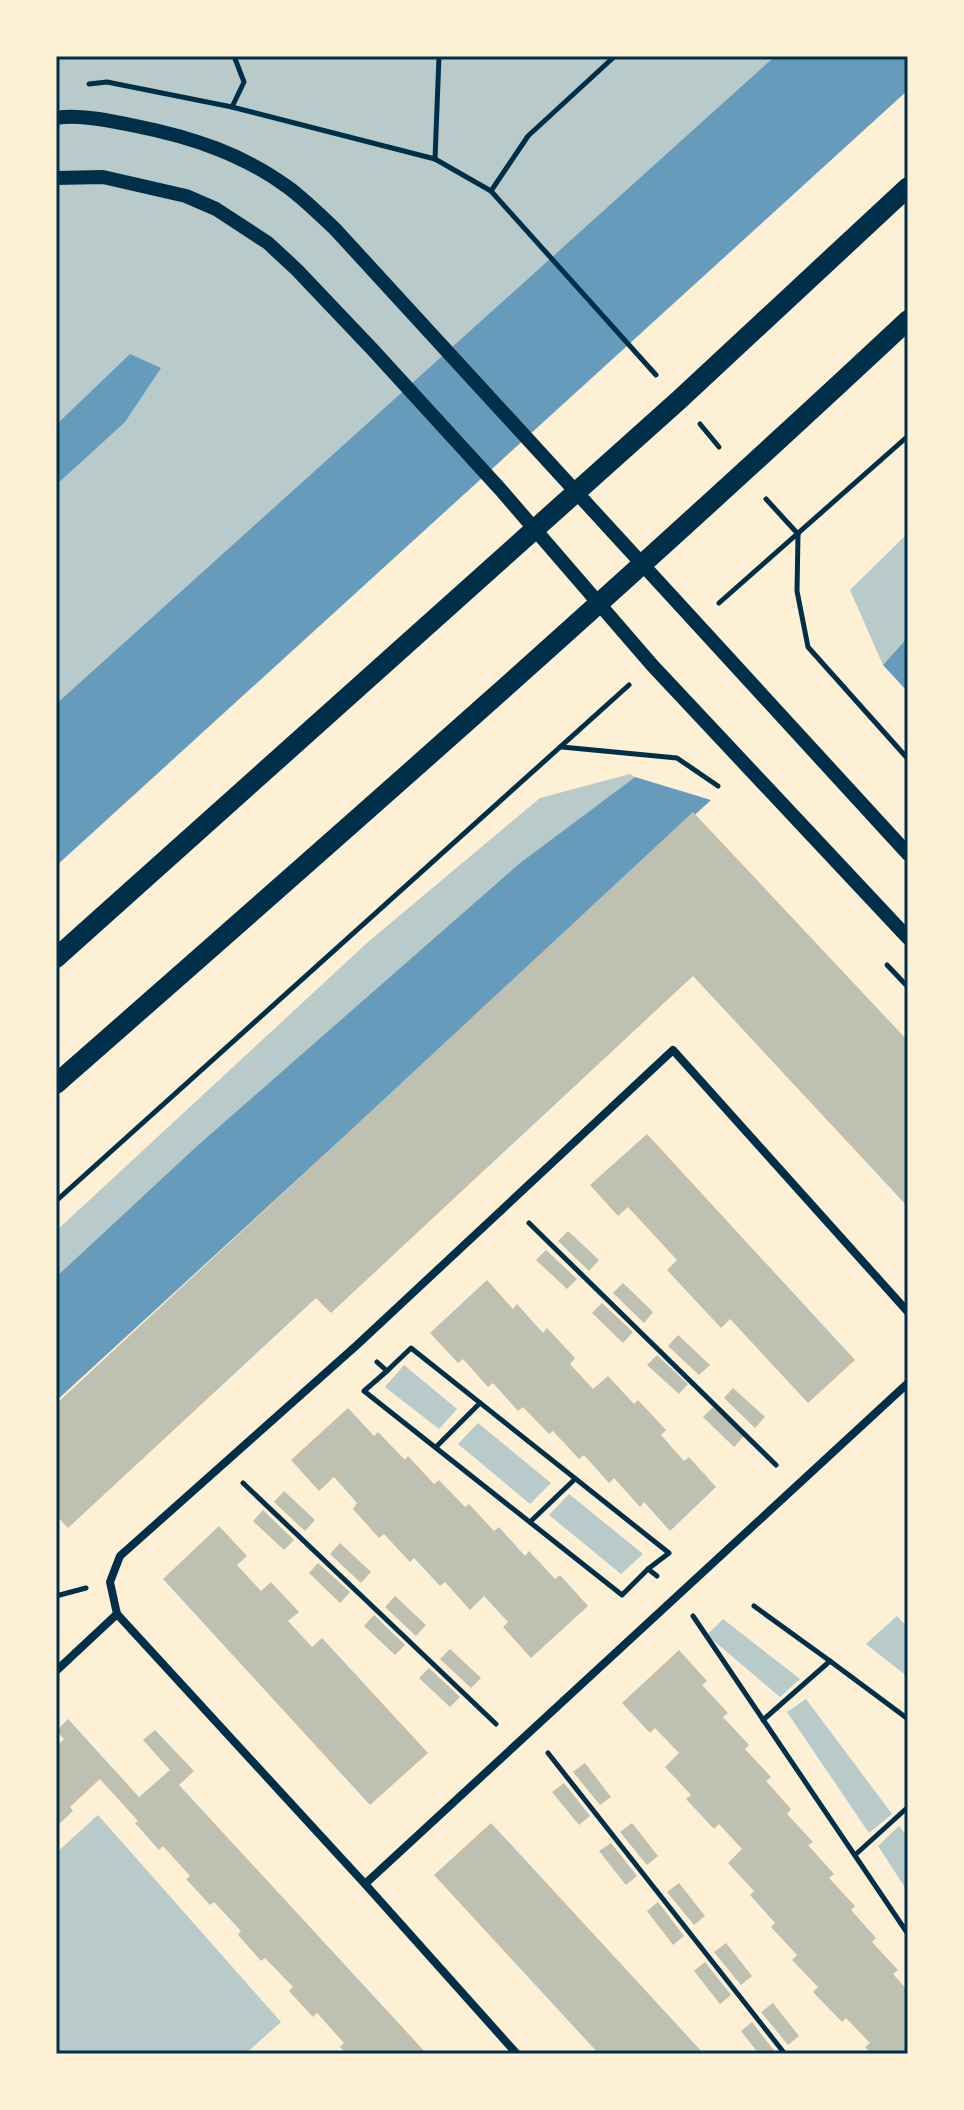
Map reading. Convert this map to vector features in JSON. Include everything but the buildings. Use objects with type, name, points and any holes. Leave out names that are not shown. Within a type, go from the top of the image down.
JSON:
[{"type":"main road","points":[[56,958],[679,400],[908,187]]},
{"type":"main road","points":[[56,1084],[600,604],[908,320]]},
{"type":"street","points":[[56,118],[117,122],[173,133],[212,146],[261,169],[291,190],[335,229],[908,854]]},
{"type":"street","points":[[56,178],[103,177],[186,196],[216,209],[268,243],[373,350],[500,489],[652,665],[908,938]]},
{"type":"street","points":[[517,2054],[117,1614],[110,1582],[120,1556],[357,1345],[673,1050],[908,1312]]},
{"type":"street","points":[[365,1884],[908,1383]]},
{"type":"street","points":[[56,1671],[117,1614]]},
{"type":"path","points":[[234,56],[244,82],[232,107],[435,159],[491,191],[517,218],[798,534],[797,591],[808,647],[908,759]]},
{"type":"path","points":[[435,159],[439,56]]},
{"type":"path","points":[[491,191],[528,136],[615,56]]},
{"type":"path","points":[[697,624],[750,573],[908,436]]},
{"type":"path","points":[[56,1201],[652,665]]},
{"type":"path","points":[[561,747],[677,758],[723,789]]},
{"type":"path","points":[[886,963],[908,987]]},
{"type":"path","points":[[509,1203],[761,1447],[795,1487]]},
{"type":"path","points":[[357,1345],[387,1371]]},
{"type":"path","points":[[411,1348],[481,1403],[669,1553],[622,1595],[364,1391],[411,1348]]},
{"type":"path","points":[[436,1447],[481,1403]]},
{"type":"path","points":[[224,1463],[255,1496],[480,1706],[516,1745]]},
{"type":"path","points":[[530,1522],[576,1478]]},
{"type":"path","points":[[648,1569],[678,1595],[908,1934]]},
{"type":"path","points":[[754,1606],[908,1719]]},
{"type":"path","points":[[763,1720],[830,1661]]},
{"type":"path","points":[[529,1733],[559,1766],[785,2054]]},
{"type":"path","points":[[855,1855],[908,1807]]},
{"type":"shaded area","points":[[56,56],[775,56],[56,704]]},
{"type":"shaded area","points":[[908,533],[908,637],[883,665],[850,590]]},
{"type":"shaded area","points":[[630,774],[635,777],[520,863],[198,1145],[56,1277],[56,1231],[368,942],[540,798]]},
{"type":"shaded area","points":[[404,1365],[457,1409],[439,1429],[385,1387]]},
{"type":"shaded area","points":[[478,1423],[551,1483],[530,1504],[458,1444]]},
{"type":"shaded area","points":[[569,1494],[643,1554],[621,1574],[549,1515]]},
{"type":"shaded area","points":[[897,1616],[908,1628],[908,1677],[866,1644]]},
{"type":"shaded area","points":[[723,1619],[800,1679],[780,1697],[707,1635]]},
{"type":"shaded area","points":[[806,1699],[892,1814],[869,1833],[787,1712]]},
{"type":"shaded area","points":[[98,1815],[281,2022],[245,2054],[56,2054],[56,1853]]},
{"type":"shaded area","points":[[899,1826],[908,1837],[908,1892],[878,1846]]},
{"type":"water","points":[[775,56],[908,56],[908,90],[56,866],[56,704]]},
{"type":"water","points":[[130,354],[161,368],[125,422],[56,485],[56,425]]},
{"type":"water","points":[[908,637],[908,692],[883,665]]},
{"type":"water","points":[[635,777],[711,800],[56,1401],[56,1277],[198,1145],[520,863]]}]
